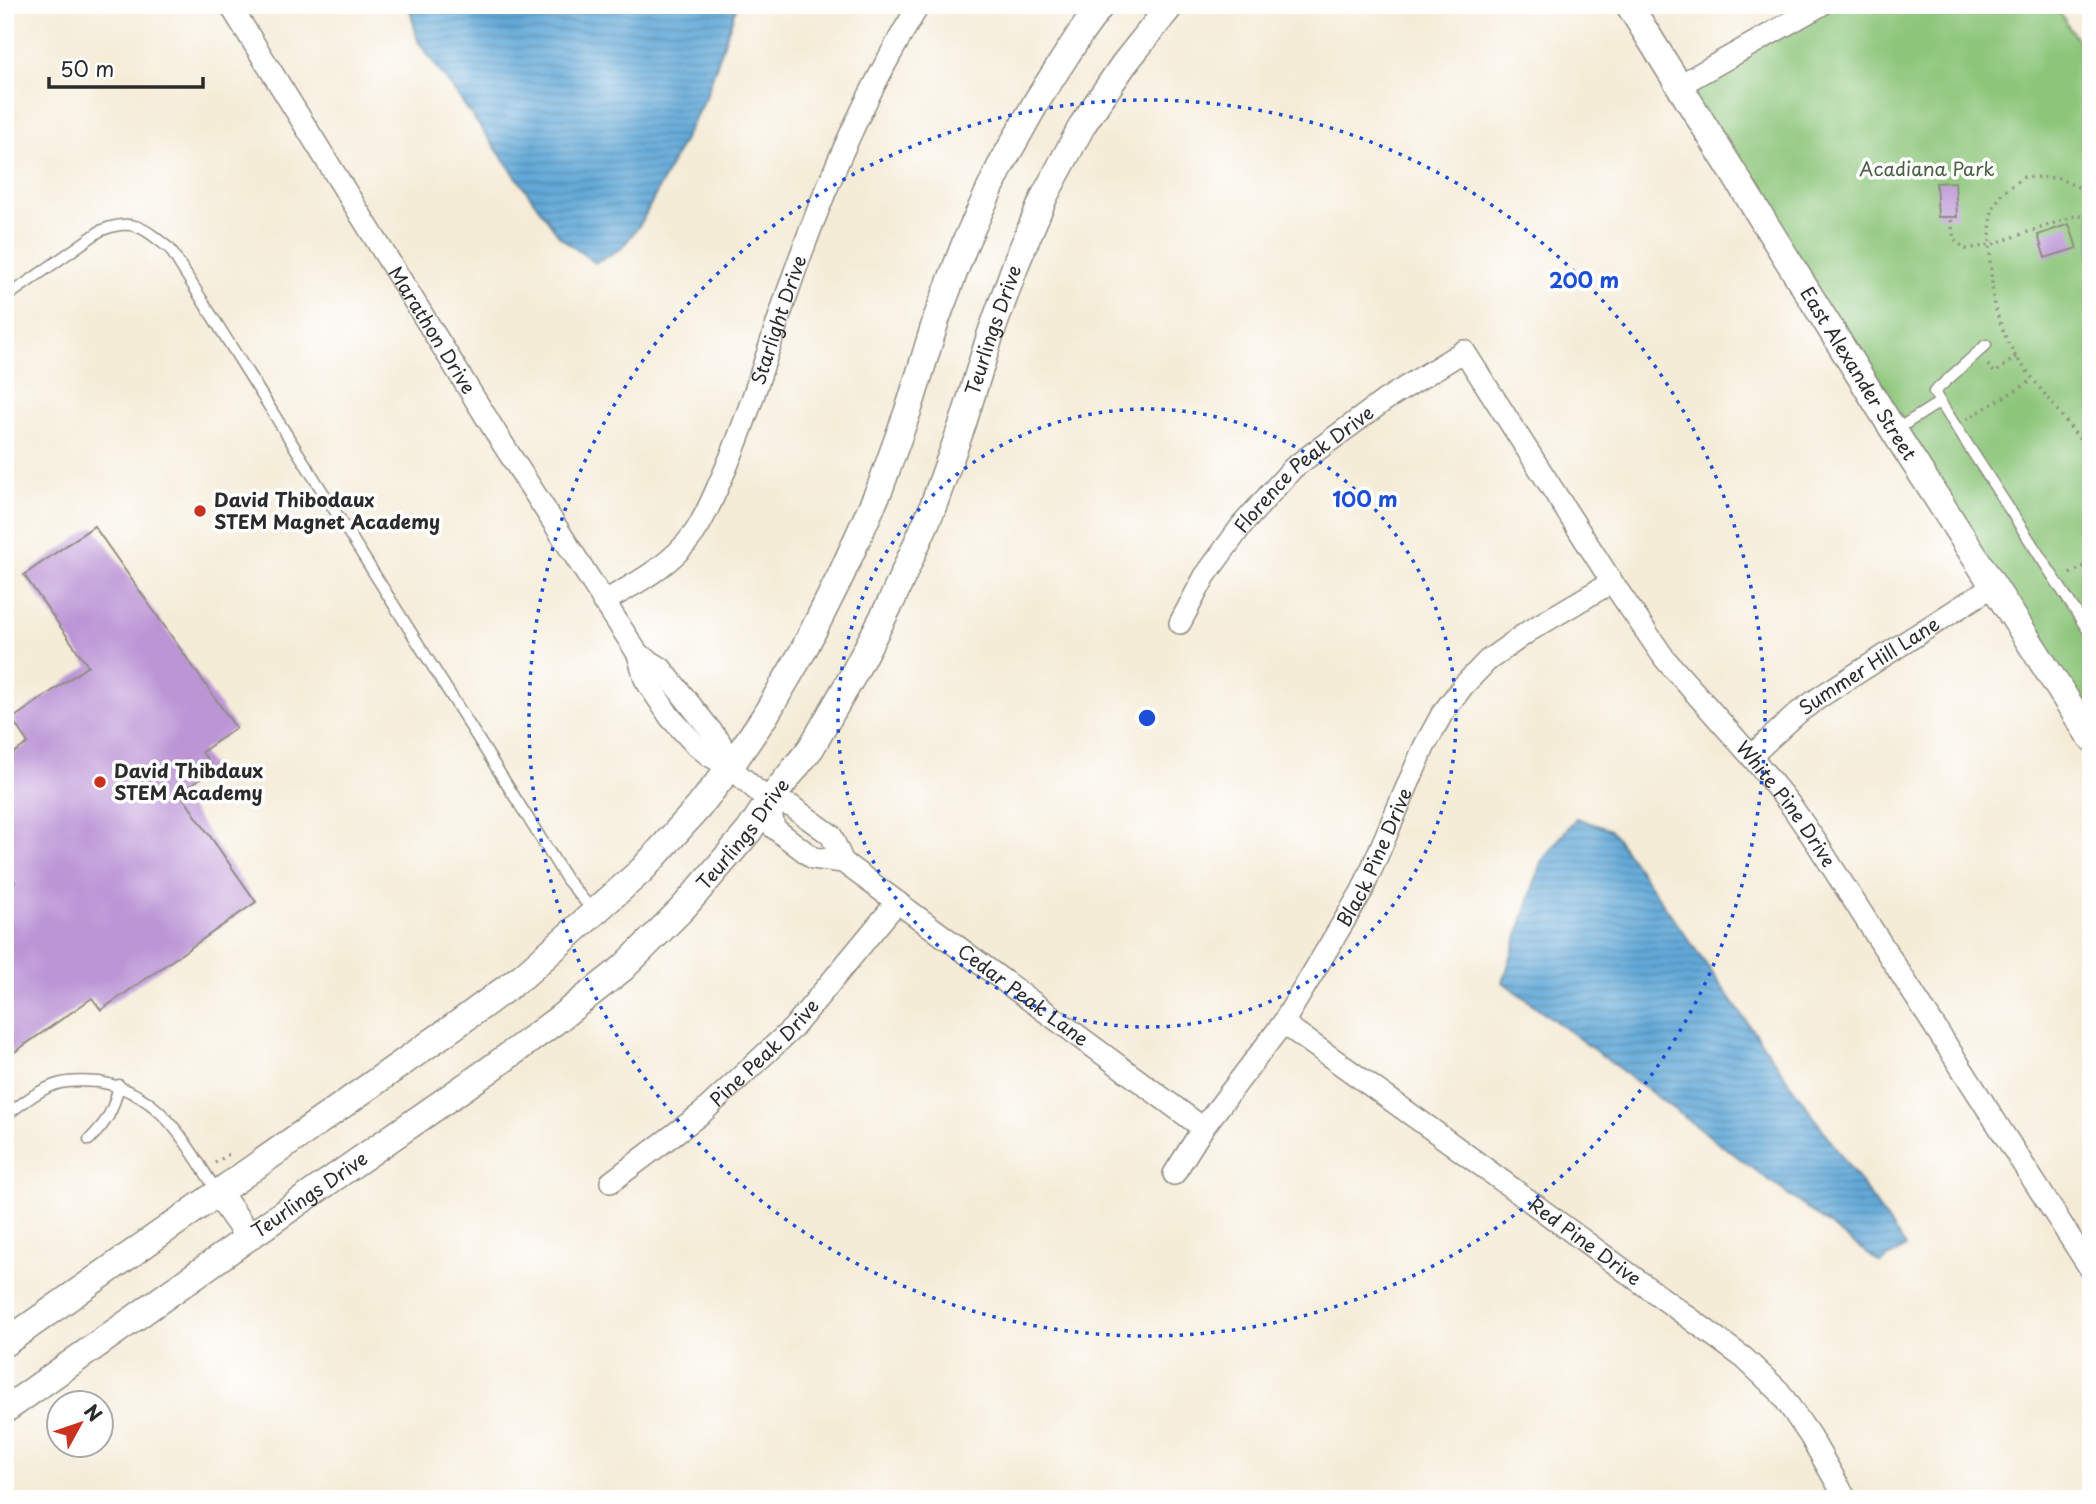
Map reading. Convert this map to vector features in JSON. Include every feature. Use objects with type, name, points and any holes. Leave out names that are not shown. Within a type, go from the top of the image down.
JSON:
[{"type":"street","name":"Marathon Drive","points":[[230,5],[638,654],[645,679],[670,717],[710,756],[730,767],[769,801]]},
{"type":"street","name":"Starlight Drive","points":[[603,602],[659,568],[679,551],[695,532],[707,510],[754,394],[820,208],[888,57],[919,5]]},
{"type":"street","points":[[5,1343],[523,976],[642,870],[698,808],[765,716],[803,651],[847,563],[880,488],[910,405],[937,317],[966,241],[1000,167],[1038,99],[1101,5]]},
{"type":"street","name":"Teurlings Drive","points":[[5,1410],[557,1020],[623,968],[683,908],[749,831],[811,748],[892,600],[932,509],[990,336],[1017,261],[1045,195],[1083,124],[1124,64],[1171,5]]},
{"type":"street","name":"East Alexander Street","points":[[1629,5],[1894,431],[1993,586],[2087,724]]},
{"type":"street","points":[[1680,85],[1821,5]]},
{"type":"street","name":"White Pine Drive","points":[[1464,351],[1612,582],[1665,659],[1751,756],[1816,842],[2091,1270]]},
{"type":"street","name":"Florence Peak Drive","points":[[1180,623],[1205,576],[1242,525],[1293,468],[1385,400],[1464,351]]},
{"type":"street","name":"Black Pine Drive","points":[[1174,1174],[1203,1128],[1283,1023],[1362,891],[1424,747],[1442,714],[1463,686],[1487,661],[1529,631],[1612,582]]},
{"type":"street","name":"Summer Hill Lane","points":[[1751,756],[1799,712],[1823,695],[1993,586]]},
{"type":"street","name":"Cedar Peak Lane","points":[[843,862],[831,835],[791,806],[769,801],[775,828],[813,858],[843,862],[1203,1128]]},
{"type":"street","name":"Pine Peak Drive","points":[[611,1182],[702,1113],[793,1028],[897,902]]},
{"type":"street","name":"Red Pine Drive","points":[[1283,1023],[1434,1130],[1744,1359],[1779,1391],[1810,1436],[1846,1499]]},
{"type":"street","points":[[218,1193],[249,1237]]},
{"type":"lane","points":[[5,298],[100,231],[117,224],[144,228],[170,249],[567,880],[594,912]]},
{"type":"lane","points":[[1982,349],[1934,392],[2091,635]]},
{"type":"lane","points":[[1894,431],[1940,402]]},
{"type":"lane","points":[[5,1116],[39,1093],[61,1083],[88,1081],[119,1086],[143,1097],[163,1114],[179,1133],[218,1193]]},
{"type":"lane","points":[[89,1140],[105,1125],[113,1109],[119,1086]]},
{"type":"path","points":[[2091,193],[2058,178],[2024,177],[2002,193],[1992,210],[1990,245],[1994,306],[2008,343],[2091,454]]},
{"type":"path","points":[[1951,220],[1954,240],[1966,249],[1990,245],[2075,216],[2091,219]]},
{"type":"path","points":[[2091,240],[2086,256],[2087,272],[2091,281]]},
{"type":"path","points":[[1982,349],[1995,373],[2016,357]]},
{"type":"path","points":[[1956,425],[2034,380]]},
{"type":"path","points":[[2057,583],[2091,562]]},
{"type":"green space","name":"Acadiana Park","points":[[1815,5],[2055,5],[2091,62],[2091,734],[1680,85]]},
{"type":"water","points":[[409,5],[737,5],[706,96],[641,223],[622,248],[595,263],[560,237],[418,41]]},
{"type":"water","points":[[1576,818],[1611,830],[1906,1247],[1880,1263],[1503,982],[1541,862]]},
{"type":"building","points":[[1955,182],[1957,217],[1938,217],[1936,183]]},
{"type":"building","points":[[2069,224],[2077,248],[2045,258],[2038,235]]},
{"type":"building","name":"David Thibdaux STEM Academy","points":[[94,526],[236,728],[202,752],[214,769],[180,793],[256,902],[101,1010],[92,998],[13,1053],[5,1042],[5,889],[15,882],[5,868],[5,759],[28,743],[12,719],[88,666],[24,575]]},
{"type":"place","name":"David Thibodaux STEM Magnet Academy","points":[[200,511]]},
{"type":"place","name":"David Thibdaux STEM Academy","points":[[100,782]]}]
